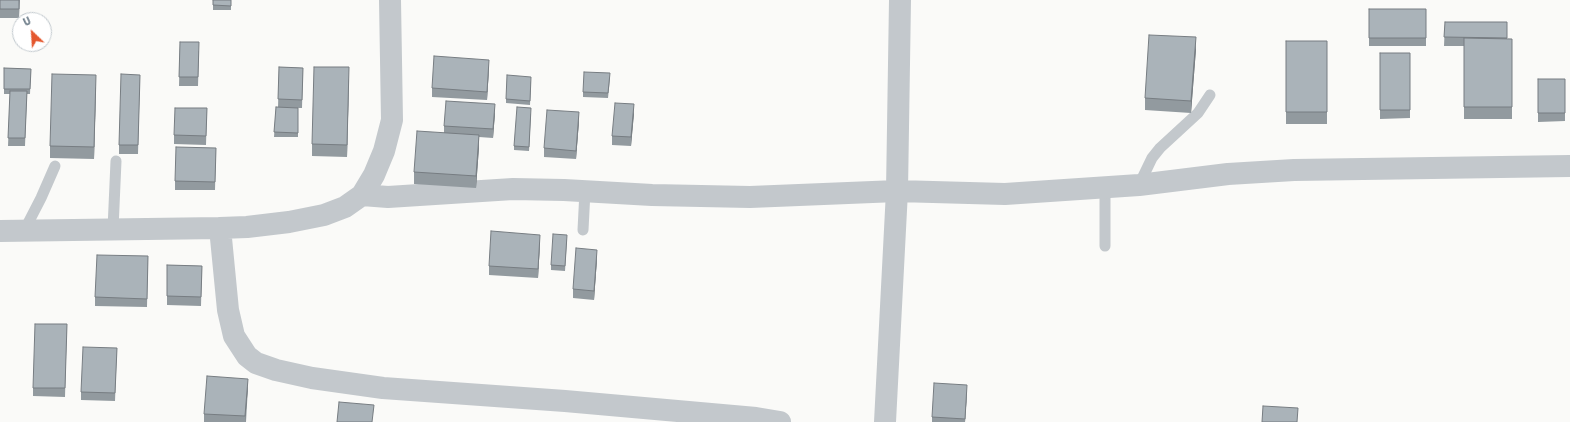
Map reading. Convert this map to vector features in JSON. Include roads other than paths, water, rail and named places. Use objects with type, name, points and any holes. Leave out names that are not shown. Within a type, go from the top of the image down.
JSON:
[{"type":"street","points":[[0,231],[220,228],[288,222],[324,215],[345,207],[362,195],[374,175],[384,151],[392,120],[390,0]]},
{"type":"street","points":[[885,422],[897,191],[900,0]]},
{"type":"street","points":[[362,195],[388,197],[512,189],[652,195],[750,197],[897,191],[1005,194],[1139,185],[1228,174],[1294,170],[1570,166]]},
{"type":"street","points":[[220,228],[228,310],[234,336],[247,356],[256,363],[269,368],[312,378],[383,388],[566,401],[756,418],[780,422]]},
{"type":"lane","points":[[1139,185],[1152,158],[1160,148],[1198,114],[1210,95]]},
{"type":"lane","points":[[113,229],[116,162]]},
{"type":"lane","points":[[24,231],[55,166]]},
{"type":"lane","points":[[1105,187],[1105,246]]},
{"type":"lane","points":[[584,230],[585,191]]}]
